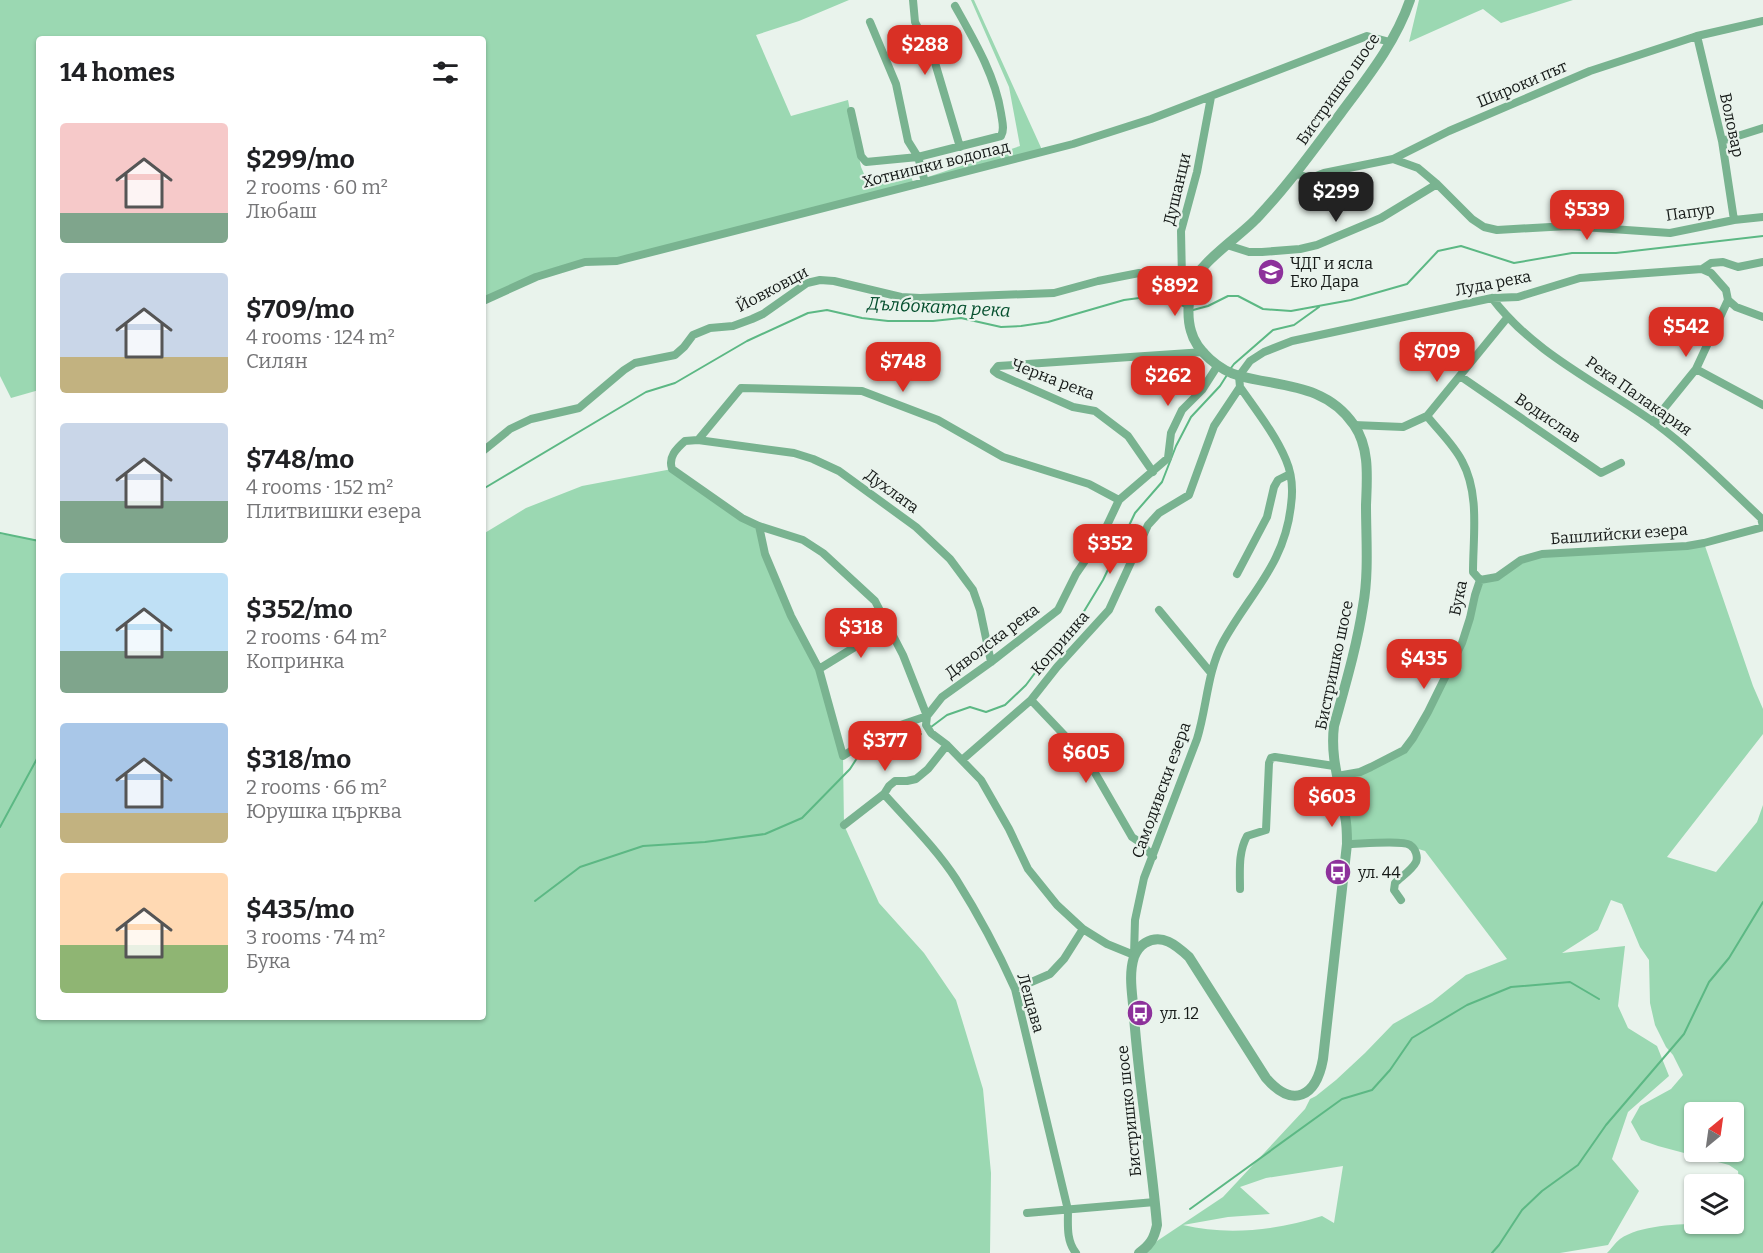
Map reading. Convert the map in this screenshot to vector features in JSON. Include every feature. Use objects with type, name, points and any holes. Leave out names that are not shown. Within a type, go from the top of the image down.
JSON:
[{"type":"street","points":[[913,0],[915,21],[933,56],[960,147]]},
{"type":"street","name":"Бистришко шосе","points":[[1139,1253],[1149,1245],[1155,1234],[1156,1225],[1131,972],[1134,955],[1140,947],[1155,939],[1163,939],[1180,948],[1189,957],[1275,1089],[1292,1096],[1306,1092],[1318,1079],[1323,1059],[1347,844],[1346,818],[1332,750],[1334,726],[1358,633],[1365,586],[1367,465],[1361,438],[1354,425],[1328,399],[1283,384],[1240,382],[1218,365],[1196,343],[1191,331],[1187,281],[1257,219],[1296,174],[1377,64],[1405,14],[1410,0]]},
{"type":"street","points":[[851,111],[861,156],[866,162],[918,157],[997,138],[1003,133],[998,92],[955,6]]},
{"type":"street","name":"Широки път","points":[[1296,174],[1311,177],[1324,172],[1393,159],[1449,131],[1590,70],[1697,36],[1763,21]]},
{"type":"street","points":[[870,22],[896,84],[908,141],[918,157],[925,182]]},
{"type":"street","name":"Хотнишки водопад","points":[[486,300],[536,277],[585,262],[617,261],[1073,144],[1151,119],[1367,36],[1390,42]]},
{"type":"street","name":"Воловар","points":[[1697,36],[1722,141],[1734,220]]},
{"type":"street","name":"Душанци","points":[[1187,281],[1181,231],[1197,172],[1211,96]]},
{"type":"street","points":[[1722,141],[1763,128]]},
{"type":"street","name":"Папур","points":[[1393,159],[1418,168],[1472,219],[1484,227],[1497,230],[1568,226],[1670,232],[1763,217]]},
{"type":"street","points":[[1227,245],[1255,252],[1300,249],[1317,245],[1381,218],[1437,184]]},
{"type":"street","name":"Луда река","points":[[1240,382],[1250,361],[1264,352],[1292,341],[1492,298],[1518,297],[1580,278],[1702,269],[1711,263],[1724,262],[1738,267],[1763,262]]},
{"type":"street","points":[[1653,422],[1696,369],[1728,300],[1726,290],[1711,273],[1702,269]]},
{"type":"street","name":"Йовковци","points":[[486,449],[510,429],[531,419],[579,408],[635,363],[675,355],[693,335],[710,328],[734,326],[763,314],[807,283],[820,280],[834,281],[901,297],[920,298],[1054,293],[1140,273],[1187,281]]},
{"type":"street","name":"Река Палакария","points":[[1492,298],[1507,318],[1543,348],[1689,449],[1761,518],[1763,526]]},
{"type":"street","points":[[1728,300],[1736,307],[1763,317]]},
{"type":"street","points":[[1354,425],[1403,427],[1427,416],[1507,318]]},
{"type":"street","name":"Черна река","points":[[1153,472],[1128,436],[1095,411],[1073,406],[994,371],[998,366],[1204,352]]},
{"type":"street","name":"Дяволска река","points":[[819,669],[843,756],[880,732],[927,716],[942,697],[1058,610],[1076,574],[1102,536],[1119,500],[1168,458],[1171,433],[1182,410],[1202,390],[1218,365]]},
{"type":"street","points":[[1696,369],[1763,405]]},
{"type":"street","name":"Водислав","points":[[1460,376],[1601,473],[1620,463]]},
{"type":"street","name":"Самодивски езера","points":[[1134,955],[1136,920],[1144,878],[1202,724],[1211,673],[1222,643],[1271,569],[1283,544],[1287,529],[1291,507],[1290,474],[1286,459],[1240,382]]},
{"type":"street","name":"Копринка","points":[[962,760],[1031,700],[1057,667],[1109,610],[1148,525],[1159,513],[1189,495],[1214,426],[1240,382]]},
{"type":"street","points":[[1119,500],[1089,484],[1003,457],[938,420],[862,392],[741,388],[698,440],[685,441],[679,446],[671,457],[670,463],[672,469],[742,518],[803,540],[823,553],[875,602],[903,655],[927,716],[926,725],[931,733],[947,745],[981,780],[1009,829],[1028,869],[1057,905],[1083,928],[1107,944],[1134,955]]},
{"type":"street","name":"Бука","points":[[1336,771],[1360,772],[1404,750],[1428,712],[1462,643],[1480,580],[1473,572],[1473,495],[1468,474],[1461,459],[1427,416]]},
{"type":"street","name":"Духлата","points":[[698,440],[794,453],[813,459],[838,471],[916,527],[950,559],[973,590],[980,610],[991,662]]},
{"type":"street","points":[[1237,574],[1267,517],[1274,487],[1278,480],[1290,474]]},
{"type":"street","points":[[759,526],[765,554],[791,616],[819,669],[889,626]]},
{"type":"street","name":"Башлийски езера","points":[[1480,580],[1497,577],[1521,560],[1542,554],[1687,546],[1763,526]]},
{"type":"street","points":[[1159,610],[1211,673]]},
{"type":"street","points":[[1031,700],[1087,759],[1132,837],[1141,843],[1153,857]]},
{"type":"street","points":[[844,825],[884,794],[895,781],[907,782],[916,779],[928,769],[947,745]]},
{"type":"street","points":[[1240,889],[1239,856],[1242,846],[1247,836],[1266,830],[1271,758],[1336,771]]},
{"type":"street","name":"Лещава","points":[[884,794],[955,877],[1000,957],[1015,989],[1068,1210],[1068,1236],[1076,1253]]},
{"type":"street","points":[[1347,844],[1399,843],[1410,845],[1416,852],[1417,859],[1415,864],[1395,882],[1394,890],[1401,900]]},
{"type":"street","points":[[1015,989],[1050,974],[1064,959],[1083,928]]},
{"type":"street","points":[[1027,1214],[1155,1202]]},
{"type":"green space","points":[[0,0],[849,0],[799,21],[756,35],[791,116],[848,100],[861,167],[868,183],[910,173],[913,182],[1020,146],[1009,87],[971,0],[974,0],[1043,152],[617,261],[585,262],[486,300],[486,36],[36,36],[36,391],[11,398],[0,376]]},
{"type":"green space","points":[[1419,0],[1573,0],[1501,23],[1483,9],[1409,42]]},
{"type":"green space","points":[[672,469],[759,526],[765,554],[819,669],[843,756],[844,825],[879,903],[924,953],[956,1000],[983,1089],[991,1173],[990,1253],[0,1253],[0,534],[36,540],[36,1020],[486,1020],[486,532],[526,508],[582,486]]},
{"type":"green space","points":[[1704,543],[1763,709],[1763,734],[1667,857],[1716,872],[1757,822],[1763,805],[1763,1253],[1607,1253],[1620,1239],[1631,1233],[1660,1226],[1684,1224],[1684,1234],[1744,1234],[1744,1174],[1738,1174],[1738,1171],[1729,1165],[1718,1162],[1744,1162],[1744,1102],[1684,1102],[1684,1153],[1641,1140],[1631,1122],[1640,1106],[1671,1089],[1683,1075],[1655,1025],[1650,1003],[1649,960],[1640,947],[1622,904],[1611,900],[1598,930],[1562,953],[1625,946],[1618,1006],[1628,1028],[1657,1046],[1669,1076],[1628,1112],[1612,1159],[1639,1191],[1608,1245],[1560,1253],[1139,1253],[1223,1197],[1305,1109],[1310,1099],[1336,1080],[1393,1024],[1432,1002],[1466,975],[1507,959],[1425,851],[1399,843],[1347,844],[1337,776],[1360,772],[1404,750],[1454,661],[1480,580],[1542,554]],"holes":[[[1343,1166],[1334,1223],[1322,1216],[1288,1225],[1253,1230],[1218,1230],[1183,1225],[1228,1217],[1270,1214],[1240,1187],[1266,1178]]]},
{"type":"waterway","points":[[1193,310],[1208,306],[1228,296],[1238,296],[1263,309],[1291,311],[1351,300],[1407,284],[1438,251],[1461,246],[1514,263],[1572,253],[1616,253],[1763,236]]},
{"type":"waterway","name":"Дълбоката река","points":[[486,487],[646,392],[675,383],[747,341],[808,313],[827,310],[888,321],[933,321],[961,318],[1001,327],[1048,322],[1124,300],[1147,297],[1166,299],[1186,307]]},
{"type":"waterway","points":[[1231,368],[1273,330],[1294,325],[1319,307]]},
{"type":"waterway","points":[[931,727],[947,715],[970,707],[986,712],[1005,705],[1026,685],[1083,613],[1103,580],[1135,513],[1162,482],[1176,446],[1191,417],[1220,386],[1227,375]]},
{"type":"waterway","name":"Дълбоката река","points":[[0,533],[36,540]]},
{"type":"waterway","points":[[876,739],[886,735],[919,736],[921,734]]},
{"type":"waterway","points":[[535,901],[580,867],[643,846],[705,842],[765,834],[802,818],[850,769],[866,744]]},
{"type":"waterway","points":[[0,827],[36,761]]},
{"type":"waterway","points":[[1492,1253],[1522,1210],[1542,1191],[1578,1165],[1606,1125],[1684,1034],[1709,982],[1729,958],[1763,902]]},
{"type":"waterway","points":[[1190,1209],[1342,1099],[1372,1090],[1390,1070],[1412,1038],[1467,1005],[1511,987],[1570,982],[1599,999]]},
{"type":"place","name":"ЧДГ и ясла Еко Дара","points":[[1271,272]]},
{"type":"place","name":"ул. 44","points":[[1338,872]]},
{"type":"place","name":"ул. 12","points":[[1140,1013]]}]
